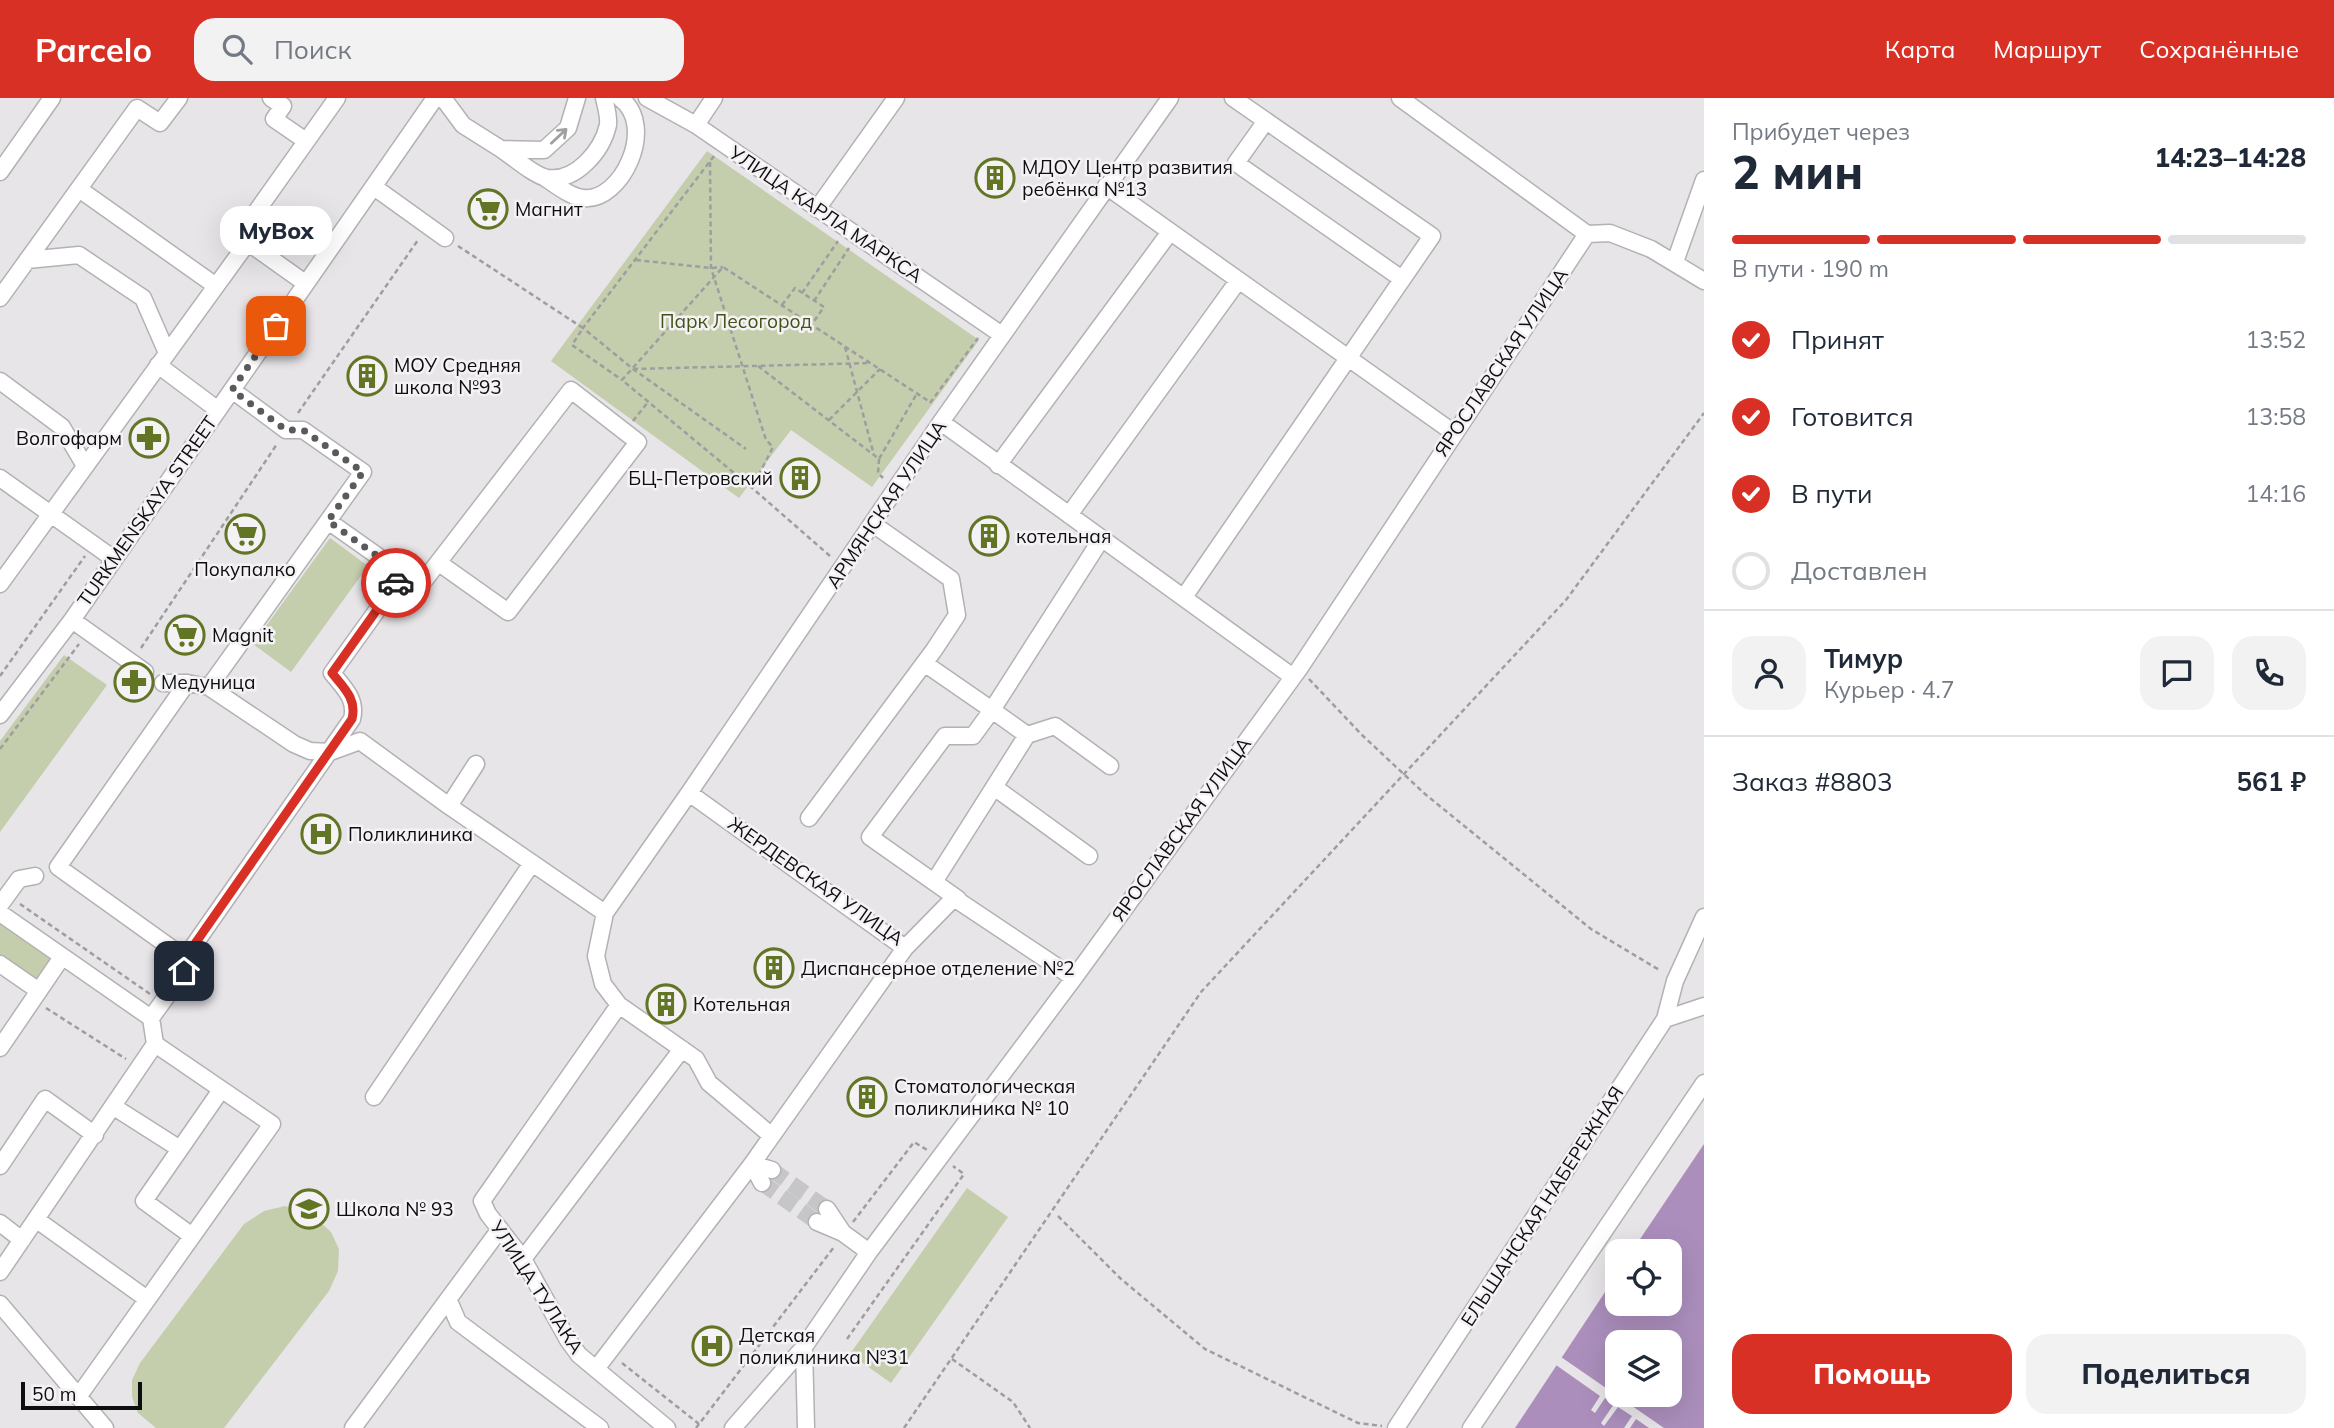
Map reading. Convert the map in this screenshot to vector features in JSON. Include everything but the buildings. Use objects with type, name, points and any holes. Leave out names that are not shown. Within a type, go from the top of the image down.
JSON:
[{"type":"street","points":[[0,172],[52,98]]},
{"type":"street","points":[[0,298],[140,103],[160,123],[179,98]]},
{"type":"street","points":[[271,98],[283,106],[274,119],[306,141]]},
{"type":"street","points":[[305,283],[239,236],[337,98]]},
{"type":"street","name":"TURKMENSKAYA STREET","points":[[3,705],[72,620],[435,98]]},
{"type":"street","points":[[443,98],[463,125],[572,195],[586,198],[600,195],[612,187],[627,165],[638,140],[633,115],[628,104],[620,98]]},
{"type":"street","points":[[501,149],[544,150],[568,128],[577,98]]},
{"type":"street","points":[[544,177],[559,178],[581,169],[592,156],[608,124],[604,98]]},
{"type":"street","name":"УЛИЦА КАРЛА МАРКСА","points":[[647,98],[696,125],[1002,335]]},
{"type":"street","points":[[696,125],[715,98]]},
{"type":"street","points":[[817,209],[896,98]]},
{"type":"street","name":"АРМЯНСКАЯ УЛИЦА","points":[[605,913],[941,422],[1170,98]]},
{"type":"street","points":[[1184,597],[1432,236],[1233,98]]},
{"type":"street","points":[[1400,98],[1587,233],[1611,233],[1651,248],[1704,281]]},
{"type":"street","points":[[1266,121],[1236,163],[1402,279]]},
{"type":"street","points":[[1675,262],[1704,180]]},
{"type":"street","points":[[1106,186],[1454,433]]},
{"type":"street","points":[[374,187],[445,238]]},
{"type":"street","points":[[79,189],[216,286]]},
{"type":"street","points":[[998,465],[1170,232]]},
{"type":"street","name":"ЯРОСЛАВСКАЯ УЛИЦА","points":[[733,1428],[804,1347],[869,1252],[1074,978],[1296,673],[1587,233]]},
{"type":"street","points":[[0,584],[247,242]]},
{"type":"street","points":[[27,260],[79,255],[143,298],[162,359],[218,410]]},
{"type":"street","points":[[1069,515],[1238,281]]},
{"type":"street","points":[[0,381],[62,426],[85,466]]},
{"type":"street","points":[[209,687],[363,472],[303,430],[286,430],[232,390]]},
{"type":"street","points":[[328,521],[420,586],[571,390],[638,442],[508,611],[439,563]]},
{"type":"street","points":[[941,422],[1184,597],[1296,673]]},
{"type":"street","points":[[0,478],[114,559]]},
{"type":"street","points":[[809,818],[957,615],[951,579],[873,524]]},
{"type":"street","points":[[1074,978],[870,837],[945,736],[973,736],[1102,538]]},
{"type":"street","points":[[0,1272],[155,1044],[151,1018],[352,719],[355,709],[352,699],[332,673],[403,574]]},
{"type":"street","points":[[72,620],[138,668]]},
{"type":"street","points":[[924,663],[1027,734]]},
{"type":"street","points":[[163,683],[209,687],[294,744],[310,751],[330,752],[360,741],[605,913],[596,956],[604,984],[619,1005],[696,1059],[709,1083],[772,1136]]},
{"type":"street","points":[[3,900],[19,879],[58,867],[187,683]]},
{"type":"street","points":[[933,881],[1027,734],[1055,726],[1110,766]]},
{"type":"street","points":[[449,806],[476,764]]},
{"type":"street","points":[[994,787],[1089,856]]},
{"type":"street","name":"ЖЕРДЕВСКАЯ УЛИЦА","points":[[689,793],[905,948],[954,898],[958,899]]},
{"type":"street","points":[[374,1097],[533,863]]},
{"type":"street","points":[[58,867],[183,969]]},
{"type":"street","points":[[0,913],[151,1018]]},
{"type":"street","name":"ЕЛЬШАНСКАЯ НАБЕРЕЖНАЯ","points":[[1396,1428],[1665,1019],[1675,981],[1704,919]]},
{"type":"street","points":[[596,1369],[752,1164],[905,948]]},
{"type":"street","points":[[0,1048],[62,957]]},
{"type":"street","points":[[0,964],[36,995]]},
{"type":"street","name":"УЛИЦА ТУЛАКА","points":[[619,1005],[485,1194],[483,1204],[523,1259],[579,1355],[667,1428]]},
{"type":"street","points":[[1665,1019],[1704,1006]]},
{"type":"street","points":[[78,1397],[271,1124],[155,1044]]},
{"type":"street","points":[[523,1259],[682,1049]]},
{"type":"street","points":[[1471,1428],[1704,1083]]},
{"type":"street","points":[[192,1236],[144,1201],[221,1090]]},
{"type":"street","points":[[0,1166],[46,1099],[95,1135]]},
{"type":"street","points":[[114,1107],[180,1149]]},
{"type":"street","points":[[752,1164],[767,1176]]},
{"type":"street","points":[[822,1216],[869,1252]]},
{"type":"street","points":[[37,1220],[147,1299]]},
{"type":"street","points":[[0,1223],[22,1240]]},
{"type":"street","points":[[353,1428],[500,1229]]},
{"type":"street","points":[[449,1301],[457,1322],[600,1428]]},
{"type":"street","points":[[0,1304],[105,1428]]},
{"type":"street","points":[[804,1347],[806,1428]]},
{"type":"path","points":[[715,154],[572,345],[622,380],[843,567]]},
{"type":"path","points":[[710,163],[712,268],[766,440],[773,447],[752,488]]},
{"type":"path","points":[[138,668],[286,430],[428,226]]},
{"type":"path","points":[[445,238],[583,328],[633,369],[746,449]]},
{"type":"path","points":[[802,293],[840,239]]},
{"type":"path","points":[[814,301],[850,246]]},
{"type":"path","points":[[636,260],[723,267],[930,403],[979,336]]},
{"type":"path","points":[[622,380],[723,267]]},
{"type":"path","points":[[782,305],[795,288],[824,307],[812,325]]},
{"type":"path","points":[[845,347],[859,390],[874,455]]},
{"type":"path","points":[[633,369],[871,363]]},
{"type":"path","points":[[758,366],[879,459],[917,393]]},
{"type":"path","points":[[829,420],[880,369]]},
{"type":"path","points":[[625,432],[648,402]]},
{"type":"path","points":[[904,1428],[1202,992],[1566,600],[1704,412]]},
{"type":"path","points":[[0,676],[93,544]]},
{"type":"path","points":[[0,749],[88,633]]},
{"type":"path","points":[[1296,673],[1424,794],[1591,929],[1675,981]]},
{"type":"path","points":[[3,900],[162,1003]]},
{"type":"path","points":[[36,995],[140,1068]]},
{"type":"path","points":[[608,1353],[697,1426],[915,1142]]},
{"type":"path","points":[[847,1339],[964,1174]]},
{"type":"path","points":[[1058,1216],[1121,1279],[1205,1349],[1359,1423],[1396,1428]]},
{"type":"path","points":[[952,1359],[1013,1402],[1030,1428]]},
{"type":"green space","name":"Парк Лесогород","points":[[707,151],[979,340],[872,487],[791,430],[739,498],[551,361]]},
{"type":"green space","points":[[330,538],[368,566],[291,672],[253,644]]},
{"type":"green space","points":[[64,655],[107,685],[0,832],[0,741]]},
{"type":"green space","points":[[0,923],[52,959],[36,980],[0,955]]},
{"type":"green space","points":[[967,1188],[1008,1217],[891,1383],[850,1354]]},
{"type":"green space","points":[[285,1206],[312,1215],[331,1232],[339,1249],[338,1271],[329,1291],[224,1428],[156,1428],[138,1413],[132,1397],[132,1380],[140,1363],[244,1224],[264,1211]]},
{"type":"shaded area","points":[[1704,1144],[1704,1428],[1515,1428],[1605,1292],[1605,1316],[1682,1316],[1682,1239],[1640,1239]]},
{"type":"pier","points":[[1561,1357],[1605,1387],[1605,1398],[1595,1413],[1591,1410],[1600,1396],[1556,1365]]},
{"type":"pier","points":[[1612,1407],[1618,1407],[1604,1426],[1601,1423]]},
{"type":"pier","points":[[1618,1407],[1634,1407],[1664,1428],[1649,1428],[1636,1419],[1630,1428],[1624,1428],[1632,1416]]},
{"type":"tunnel","points":[[772,1170],[827,1209]]},
{"type":"tunnel","points":[[762,1183],[817,1222]]},
{"type":"way so far","points":[[276,326],[232,390],[286,430],[303,430],[363,472],[328,521],[403,574],[396,583]]},
{"type":"place","name":"МДОУ Центр развития ребёнка №13","points":[[995,178]]},
{"type":"place","name":"Магнит","points":[[488,209]]},
{"type":"place","name":"MyBox","points":[[276,326]]},
{"type":"place","name":"МОУ Средняя школа №93","points":[[367,376]]},
{"type":"place","name":"Волгофарм","points":[[149,438]]},
{"type":"place","name":"БЦ-Петровский","points":[[800,478]]},
{"type":"place","name":"Покупалко","points":[[245,534]]},
{"type":"place","name":"котельная","points":[[989,536]]},
{"type":"place","name":"Magnit","points":[[185,635]]},
{"type":"place","name":"Медуница","points":[[134,682]]},
{"type":"place","name":"Поликлиника","points":[[321,834]]},
{"type":"place","name":"Диспансерное отделение №2","points":[[774,968]]},
{"type":"place","name":"Котельная","points":[[666,1004]]},
{"type":"place","name":"Стоматологическая поликлиника № 10","points":[[867,1097]]},
{"type":"place","name":"Школа № 93","points":[[309,1209]]},
{"type":"place","name":"Детская поликлиника №31","points":[[712,1346]]},
{"type":"route","points":[[184,971],[185,958],[352,719],[355,709],[352,699],[332,673],[396,583]]}]
